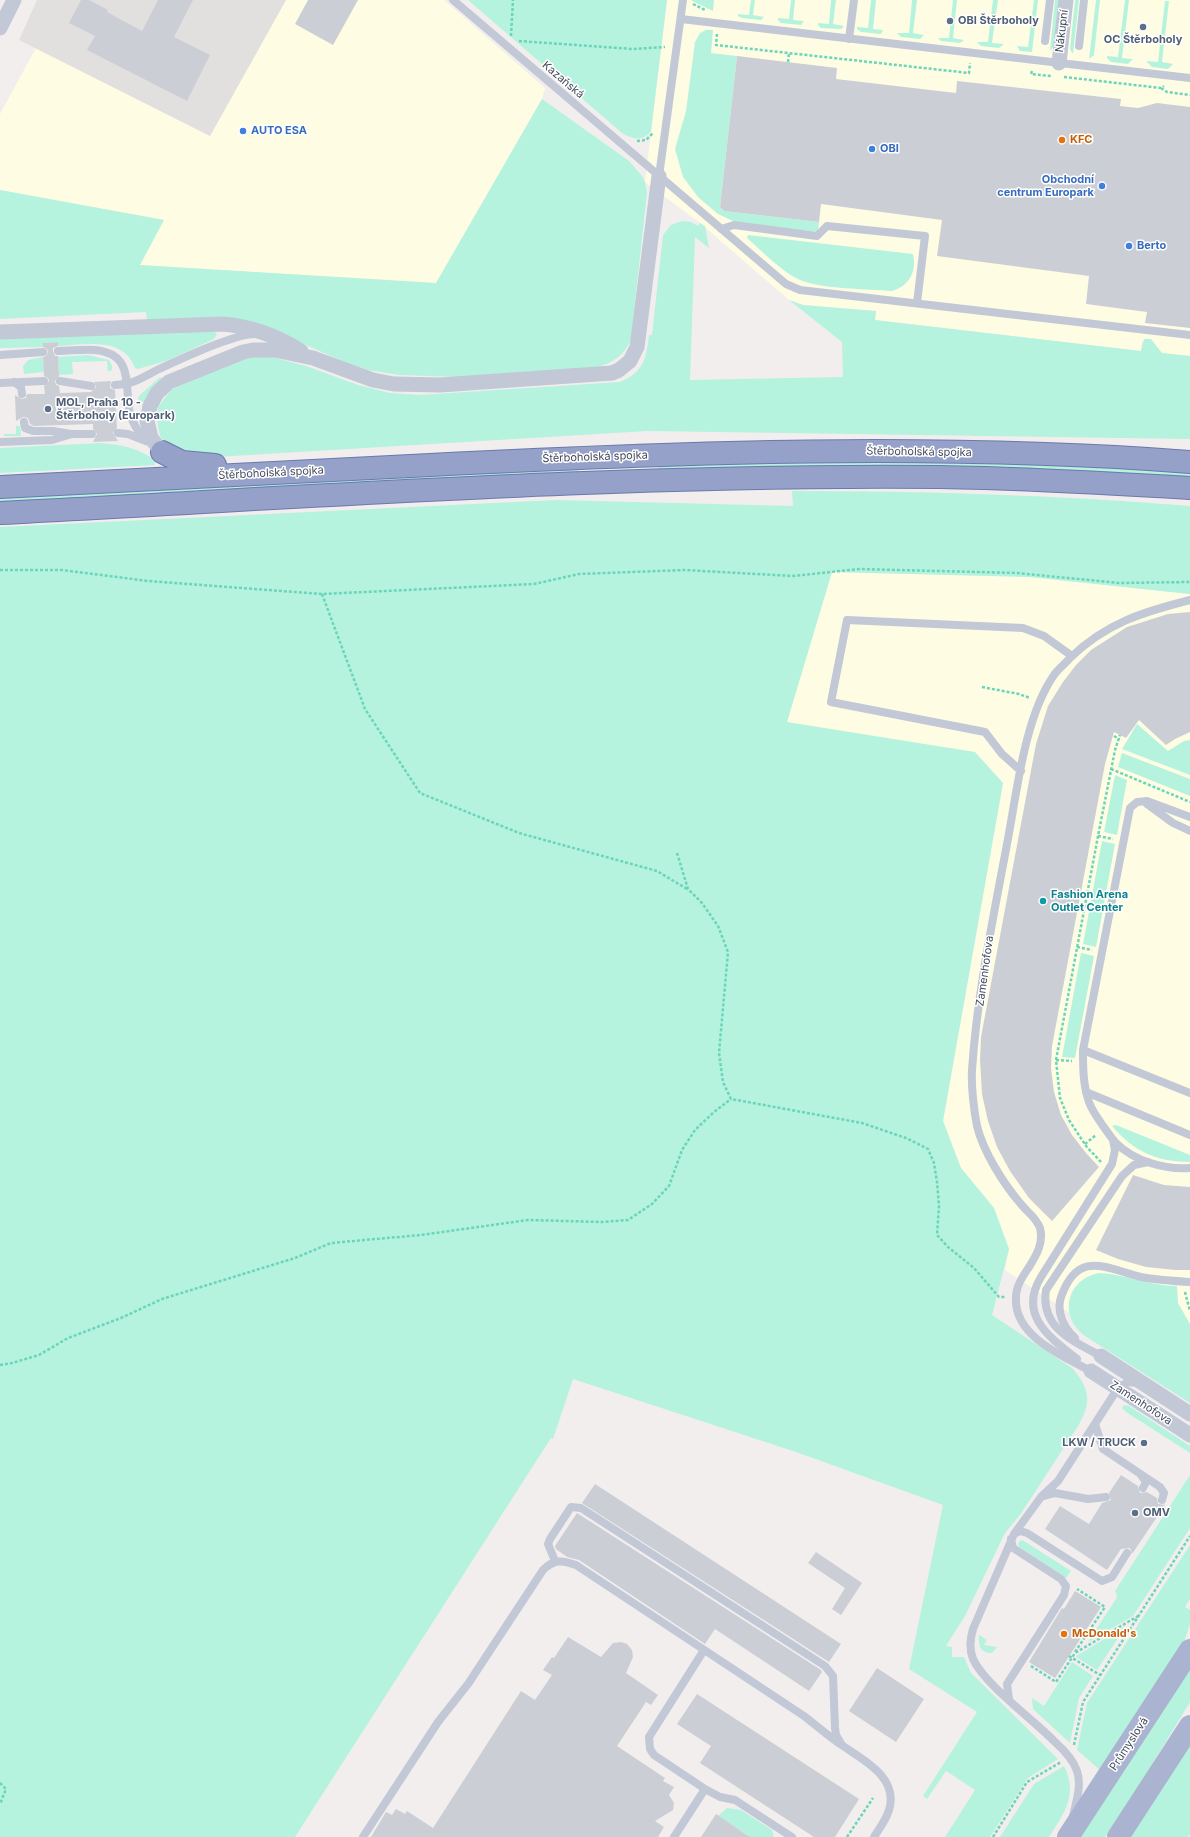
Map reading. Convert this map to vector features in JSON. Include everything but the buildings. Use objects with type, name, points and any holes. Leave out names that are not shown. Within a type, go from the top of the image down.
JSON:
[{"type":"highway","points":[[154,446],[172,458],[194,464],[384,468]]},
{"type":"highway","name":"Štěrboholská spojka","points":[[0,487],[621,456],[810,451],[1003,453],[1190,462]]},
{"type":"highway","points":[[0,513],[549,484],[767,478],[940,477],[1112,483],[1190,488]]},
{"type":"highway","points":[[1112,483],[1190,496]]},
{"type":"main road","name":"Průmyslová","points":[[1069,1836],[1190,1650]]},
{"type":"main road","points":[[1118,1837],[1190,1726]]},
{"type":"street","points":[[0,28],[14,0]]},
{"type":"street","name":"Nákupní","points":[[1058,72],[1066,0]]},
{"type":"street","points":[[154,446],[146,421],[153,400],[162,387],[169,382],[232,356],[253,350],[275,350],[313,358],[373,380],[394,384],[420,385],[593,375],[619,370],[630,361],[637,347],[659,176]]},
{"type":"street","points":[[0,332],[222,324],[248,327],[291,344],[313,358]]},
{"type":"street","name":"Zamenhofova","points":[[1101,1356],[1190,1414]]},
{"type":"street","name":"Zamenhofova","points":[[1092,1371],[1190,1435]]},
{"type":"lane","name":"Kazaňská","points":[[453,0],[786,284],[800,290],[1190,335]]},
{"type":"lane","points":[[659,176],[683,0]]},
{"type":"lane","points":[[849,39],[854,0]]},
{"type":"lane","points":[[1045,41],[1050,0]]},
{"type":"lane","points":[[1079,46],[1084,0]]},
{"type":"lane","points":[[681,19],[849,39],[1058,72],[1190,78]]},
{"type":"lane","points":[[721,228],[734,226],[817,236],[827,226],[925,236],[917,304]]},
{"type":"lane","points":[[115,385],[137,382],[156,371],[227,340],[253,334],[274,337]]},
{"type":"lane","points":[[58,351],[94,350],[111,354],[123,364],[130,415],[134,424],[154,446]]},
{"type":"lane","points":[[0,355],[43,352]]},
{"type":"lane","points":[[0,383],[44,381]]},
{"type":"lane","points":[[60,381],[91,386]]},
{"type":"lane","points":[[14,382],[21,387],[22,394]]},
{"type":"lane","points":[[24,422],[25,428],[29,430],[53,431],[72,434],[92,434]]},
{"type":"lane","points":[[118,433],[128,434],[154,446]]},
{"type":"lane","points":[[2,441],[52,440],[72,434]]},
{"type":"lane","name":"Zamenhofova","points":[[1092,1371],[1052,1351],[1035,1337],[1019,1313],[1015,1298],[1019,1284],[1036,1256],[1040,1244],[1041,1233],[1035,1218],[1020,1204],[1001,1176],[980,1138],[976,1124],[971,1073],[985,964],[1021,771],[1034,714],[1055,674],[1072,656],[1108,627],[1152,609],[1190,600]]},
{"type":"lane","points":[[1021,771],[1002,754],[985,732],[831,702],[847,620],[1023,628],[1044,636],[1072,656]]},
{"type":"lane","points":[[1190,817],[1147,800],[1137,802],[1128,813],[1083,1050],[1086,1092],[1093,1110],[1113,1140],[1124,1150],[1149,1162],[1175,1168],[1190,1168]]},
{"type":"lane","points":[[1133,805],[1141,803],[1146,804],[1173,823],[1190,831]]},
{"type":"lane","points":[[1083,1050],[1190,1093]]},
{"type":"lane","points":[[1086,1092],[1190,1134]]},
{"type":"lane","name":"Zamenhofova","points":[[1092,1371],[1049,1336],[1036,1318],[1032,1301],[1038,1282],[1112,1164],[1115,1150],[1113,1140]]},
{"type":"lane","name":"Zamenhofova","points":[[1101,1356],[1066,1336],[1055,1326],[1047,1313],[1045,1301],[1046,1290],[1122,1176],[1134,1165],[1149,1162]]},
{"type":"lane","name":"Zamenhofova","points":[[1101,1356],[1074,1337],[1066,1329],[1061,1315],[1060,1305],[1062,1296],[1076,1272],[1084,1266],[1102,1265],[1159,1280],[1190,1282]]},
{"type":"lane","points":[[1069,1836],[1079,1780],[1075,1765],[1068,1754],[1038,1724],[1009,1700],[976,1664],[971,1652],[971,1638],[973,1629],[1013,1537],[1041,1497],[1055,1485],[1118,1388],[1128,1382],[1144,1384]]},
{"type":"lane","points":[[1095,1424],[1103,1449],[1160,1487],[1164,1493],[1162,1500]]},
{"type":"lane","points":[[1141,1474],[1146,1482],[1144,1488]]},
{"type":"lane","points":[[1041,1497],[1050,1493],[1088,1499],[1106,1497]]},
{"type":"lane","points":[[555,1561],[548,1544],[550,1539],[571,1507],[581,1508],[825,1666],[833,1676],[836,1735],[844,1747]]},
{"type":"lane","points":[[1013,1537],[1020,1532],[1026,1533],[1102,1581],[1112,1577],[1127,1554]]},
{"type":"lane","points":[[1009,1700],[1007,1684],[1064,1595],[1066,1586],[1061,1579],[1013,1548],[1013,1537]]},
{"type":"lane","points":[[363,1837],[438,1722],[468,1684],[543,1570],[555,1561],[561,1560],[576,1566],[804,1716],[877,1770],[887,1785],[890,1793],[890,1809],[874,1837]]},
{"type":"lane","points":[[704,1650],[652,1731],[649,1743],[650,1749],[661,1760],[705,1789],[720,1797],[735,1800],[792,1837]]},
{"type":"lane","points":[[674,1837],[705,1789]]},
{"type":"path","points":[[511,40],[513,0]]},
{"type":"path","points":[[718,30],[716,45],[968,73],[970,63],[978,64]]},
{"type":"path","points":[[664,55],[666,40]]},
{"type":"path","points":[[518,41],[633,49],[665,47]]},
{"type":"path","points":[[788,62],[789,53]]},
{"type":"path","points":[[1024,70],[1032,72],[1058,72],[1161,88],[1167,92],[1190,95]]},
{"type":"path","points":[[1161,88],[1168,84]]},
{"type":"path","points":[[632,140],[646,140],[655,129]]},
{"type":"path","points":[[0,570],[62,570],[148,581],[322,594],[534,584],[579,574],[685,570],[792,576],[860,568],[1017,573],[1119,583],[1190,582]]},
{"type":"path","points":[[322,594],[365,709],[420,793],[519,834],[658,871],[688,889],[702,903],[718,926],[728,952],[719,1053],[723,1082],[731,1099]]},
{"type":"path","points":[[982,687],[1019,694],[1040,702]]},
{"type":"path","points":[[1105,1165],[1085,1144],[1069,1120],[1060,1098],[1056,1060],[1111,769],[1119,737],[1114,736]]},
{"type":"path","points":[[1111,769],[1190,802]]},
{"type":"path","points":[[1098,836],[1123,841]]},
{"type":"path","points":[[677,853],[688,889]]},
{"type":"path","points":[[1077,947],[1102,952]]},
{"type":"path","points":[[1056,1060],[1083,1062]]},
{"type":"path","points":[[0,1365],[12,1364],[39,1355],[68,1338],[121,1318],[162,1299],[295,1258],[331,1243],[421,1234],[528,1220],[602,1222],[628,1220],[652,1204],[669,1186],[682,1150],[695,1130],[714,1112],[731,1099],[862,1123],[906,1138],[928,1149],[934,1163],[937,1182],[939,1206],[937,1235],[948,1247],[974,1268],[999,1297],[1015,1298]]},
{"type":"path","points":[[1085,1144],[1100,1132]]},
{"type":"path","points":[[992,1837],[1027,1782],[1061,1762],[1068,1754],[1073,1746],[1083,1702],[1190,1536]]},
{"type":"path","points":[[1075,1588],[1104,1607],[1075,1653]]},
{"type":"path","points":[[1026,1662],[1056,1682],[1070,1656],[1138,1616]]},
{"type":"path","points":[[1070,1656],[1100,1675]]},
{"type":"path","points":[[0,1783],[6,1789],[0,1804]]},
{"type":"path","points":[[848,1837],[873,1798]]},
{"type":"shaded area","points":[[37,0],[286,0],[210,136],[19,40]]},
{"type":"shaded area","points":[[286,0],[444,0],[545,88],[542,99],[436,283],[139,265],[164,220],[0,190],[0,114],[36,48],[210,136]]},
{"type":"shaded area","points":[[667,0],[1190,0],[1190,356],[1162,353],[1142,340],[1141,351],[875,320],[876,311],[803,305],[789,300],[700,223],[645,182]]},
{"type":"shaded area","points":[[832,572],[1030,577],[1190,594],[1190,1384],[1085,1323],[1005,1270],[1009,1249],[994,1208],[961,1168],[943,1121],[1003,783],[787,722]]},
{"type":"green space","points":[[468,0],[667,0],[651,131],[641,138],[633,138],[622,133]]},
{"type":"green space","points":[[714,0],[713,11],[692,1]]},
{"type":"green space","points":[[751,0],[755,0],[753,15],[764,17],[761,20],[742,18],[738,16],[738,14],[749,15]]},
{"type":"green space","points":[[791,0],[795,0],[793,20],[804,21],[801,25],[781,23],[778,20],[778,18],[789,19]]},
{"type":"green space","points":[[831,0],[836,0],[833,24],[844,26],[841,29],[821,28],[818,25],[818,23],[829,24]]},
{"type":"green space","points":[[871,0],[876,0],[873,29],[883,30],[881,34],[861,32],[857,29],[857,27],[868,28]]},
{"type":"green space","points":[[912,0],[917,0],[913,33],[924,35],[920,39],[901,37],[897,33],[909,33]]},
{"type":"green space","points":[[953,0],[957,0],[953,38],[964,40],[960,43],[941,41],[938,38],[949,38]]},
{"type":"green space","points":[[993,0],[998,0],[992,43],[1004,44],[999,48],[981,46],[977,42],[988,42]]},
{"type":"green space","points":[[1034,0],[1038,0],[1032,52],[1020,51],[1017,46],[1028,47]]},
{"type":"green space","points":[[1055,0],[1059,0],[1054,46],[1050,51]]},
{"type":"green space","points":[[1075,0],[1079,0],[1073,54],[1070,49]]},
{"type":"green space","points":[[1096,0],[1100,0],[1094,55],[1089,59]]},
{"type":"green space","points":[[1125,0],[1129,0],[1122,58],[1133,59],[1128,64],[1111,62],[1107,58],[1107,56],[1118,57]]},
{"type":"green space","points":[[1165,1],[1169,1],[1162,62],[1173,64],[1168,69],[1152,67],[1147,62],[1158,62]]},
{"type":"green space","points":[[706,30],[713,30],[711,53],[737,56],[720,207],[724,211],[819,222],[818,232],[737,223],[718,214],[698,197],[683,177],[675,149],[686,111],[695,42],[700,33]]},
{"type":"green space","points":[[542,99],[629,161],[642,176],[645,182],[647,193],[631,339],[622,354],[613,361],[597,367],[459,377],[399,375],[368,370],[347,363],[267,328],[147,320],[146,312],[0,319],[0,190],[164,220],[140,265],[436,283]]},
{"type":"green space","points":[[682,221],[691,222],[698,226],[700,223],[705,226],[709,248],[695,237],[690,380],[843,377],[842,342],[789,300],[803,305],[876,311],[875,320],[1141,351],[1144,339],[1151,339],[1162,353],[1190,356],[1190,439],[648,431],[199,458],[166,444],[160,436],[157,417],[158,407],[171,390],[237,361],[255,356],[273,357],[309,367],[358,385],[390,393],[420,395],[620,382],[634,374],[639,369],[645,358],[649,335],[652,335],[663,235],[671,225]]},
{"type":"green space","points":[[748,235],[913,254],[913,272],[903,286],[892,291],[844,288],[809,283],[786,272],[772,261],[747,238]]},
{"type":"green space","points":[[214,331],[217,334],[214,339],[166,361],[138,369],[135,368],[129,358],[122,351],[102,345],[91,344],[58,346],[58,342],[43,343],[43,347],[0,348],[0,339]]},
{"type":"green space","points":[[88,355],[109,360],[112,365],[112,370],[108,372],[107,361],[72,362],[73,374],[59,375],[58,357]]},
{"type":"green space","points":[[43,357],[44,372],[24,374],[23,366],[28,360]]},
{"type":"green space","points":[[160,377],[162,378],[144,402],[139,402],[138,398],[140,395]]},
{"type":"green space","points":[[16,426],[20,426],[21,436],[4,436],[4,434],[16,434]]},
{"type":"green space","points":[[100,443],[134,449],[154,459],[155,465],[0,473],[0,448]]},
{"type":"green space","points":[[951,461],[1190,471],[1190,478],[661,471],[658,468],[662,464]]},
{"type":"green space","points":[[578,468],[578,473],[0,504],[0,496]]},
{"type":"green space","points":[[792,491],[991,494],[1190,506],[1190,594],[1030,577],[832,572],[787,722],[975,752],[1003,783],[943,1121],[961,1168],[994,1208],[1009,1249],[992,1315],[1072,1368],[1086,1389],[1087,1403],[1086,1410],[1078,1426],[1020,1515],[1005,1533],[965,1616],[946,1646],[952,1647],[952,1657],[964,1657],[971,1673],[1058,1759],[1028,1778],[990,1837],[945,1837],[975,1790],[946,1771],[927,1799],[923,1796],[977,1712],[909,1669],[943,1505],[796,1452],[573,1379],[553,1439],[551,1438],[295,1837],[0,1837],[0,527],[556,500],[793,506]]},
{"type":"green space","points":[[1137,724],[1168,751],[1184,741],[1190,740],[1190,775],[1122,749]]},
{"type":"green space","points":[[1122,753],[1190,779],[1190,796],[1118,767]]},
{"type":"green space","points":[[1115,775],[1127,780],[1117,835],[1104,832]]},
{"type":"green space","points":[[1102,841],[1115,844],[1096,947],[1083,944]]},
{"type":"green space","points":[[1081,953],[1094,956],[1075,1058],[1062,1057]]},
{"type":"green space","points":[[1116,1125],[1190,1155],[1190,1162],[1167,1160],[1146,1153],[1128,1142],[1120,1135],[1112,1126]]},
{"type":"green space","points":[[1099,1273],[1118,1275],[1157,1284],[1177,1286],[1178,1303],[1190,1324],[1190,1403],[1085,1336],[1076,1328],[1071,1319],[1069,1309],[1073,1291],[1079,1283],[1088,1277]]},
{"type":"green space","points":[[1124,1405],[1129,1406],[1190,1446],[1190,1453],[1126,1412],[1122,1408]]},
{"type":"green space","points":[[1190,1475],[1190,1528],[1133,1616],[1088,1642],[1116,1599],[1117,1595],[1115,1591]]},
{"type":"green space","points":[[1021,1540],[1071,1571],[1066,1578],[1019,1547],[1018,1543]]},
{"type":"green space","points":[[1190,1545],[1190,1599],[1185,1607],[1190,1610],[1190,1624],[1183,1645],[1101,1771],[1077,1750],[1087,1703]]},
{"type":"green space","points":[[1126,1626],[1097,1670],[1076,1657],[1078,1655]]},
{"type":"green space","points":[[979,1635],[987,1640],[984,1645],[997,1647],[992,1653],[982,1650],[979,1644]]},
{"type":"green space","points":[[1072,1662],[1093,1676],[1079,1698],[1070,1743],[1033,1709],[1032,1698],[1044,1706]]},
{"type":"green space","points":[[1190,1667],[1190,1702],[1115,1825],[1105,1837],[1080,1837]]},
{"type":"green space","points":[[1190,1741],[1190,1834],[1188,1837],[1128,1837]]},
{"type":"green space","points":[[1064,1766],[1068,1776],[1070,1795],[1068,1803],[1060,1819],[1049,1837],[1000,1837],[1034,1784]]},
{"type":"green space","points":[[727,1808],[741,1810],[772,1830],[774,1837],[747,1837],[748,1835],[718,1816]]},
{"type":"place","name":"OBI Štěrboholy","points":[[950,21]]},
{"type":"place","name":"OC Štěrboholy","points":[[1143,27]]},
{"type":"place","name":"AUTO ESA","points":[[243,131]]},
{"type":"place","name":"KFC","points":[[1062,140]]},
{"type":"place","name":"OBI","points":[[872,149]]},
{"type":"place","name":"Obchodní centrum Europark","points":[[1102,186]]},
{"type":"place","name":"Berto","points":[[1129,246]]},
{"type":"place","name":"MOL, Praha 10 - Štěrboholy (Europark)","points":[[48,409]]},
{"type":"place","name":"Fashion Arena Outlet Center","points":[[1043,901]]},
{"type":"place","name":"LKW / TRUCK","points":[[1144,1443]]},
{"type":"place","name":"OMV","points":[[1135,1513]]},
{"type":"place","name":"McDonald's","points":[[1064,1634]]}]
